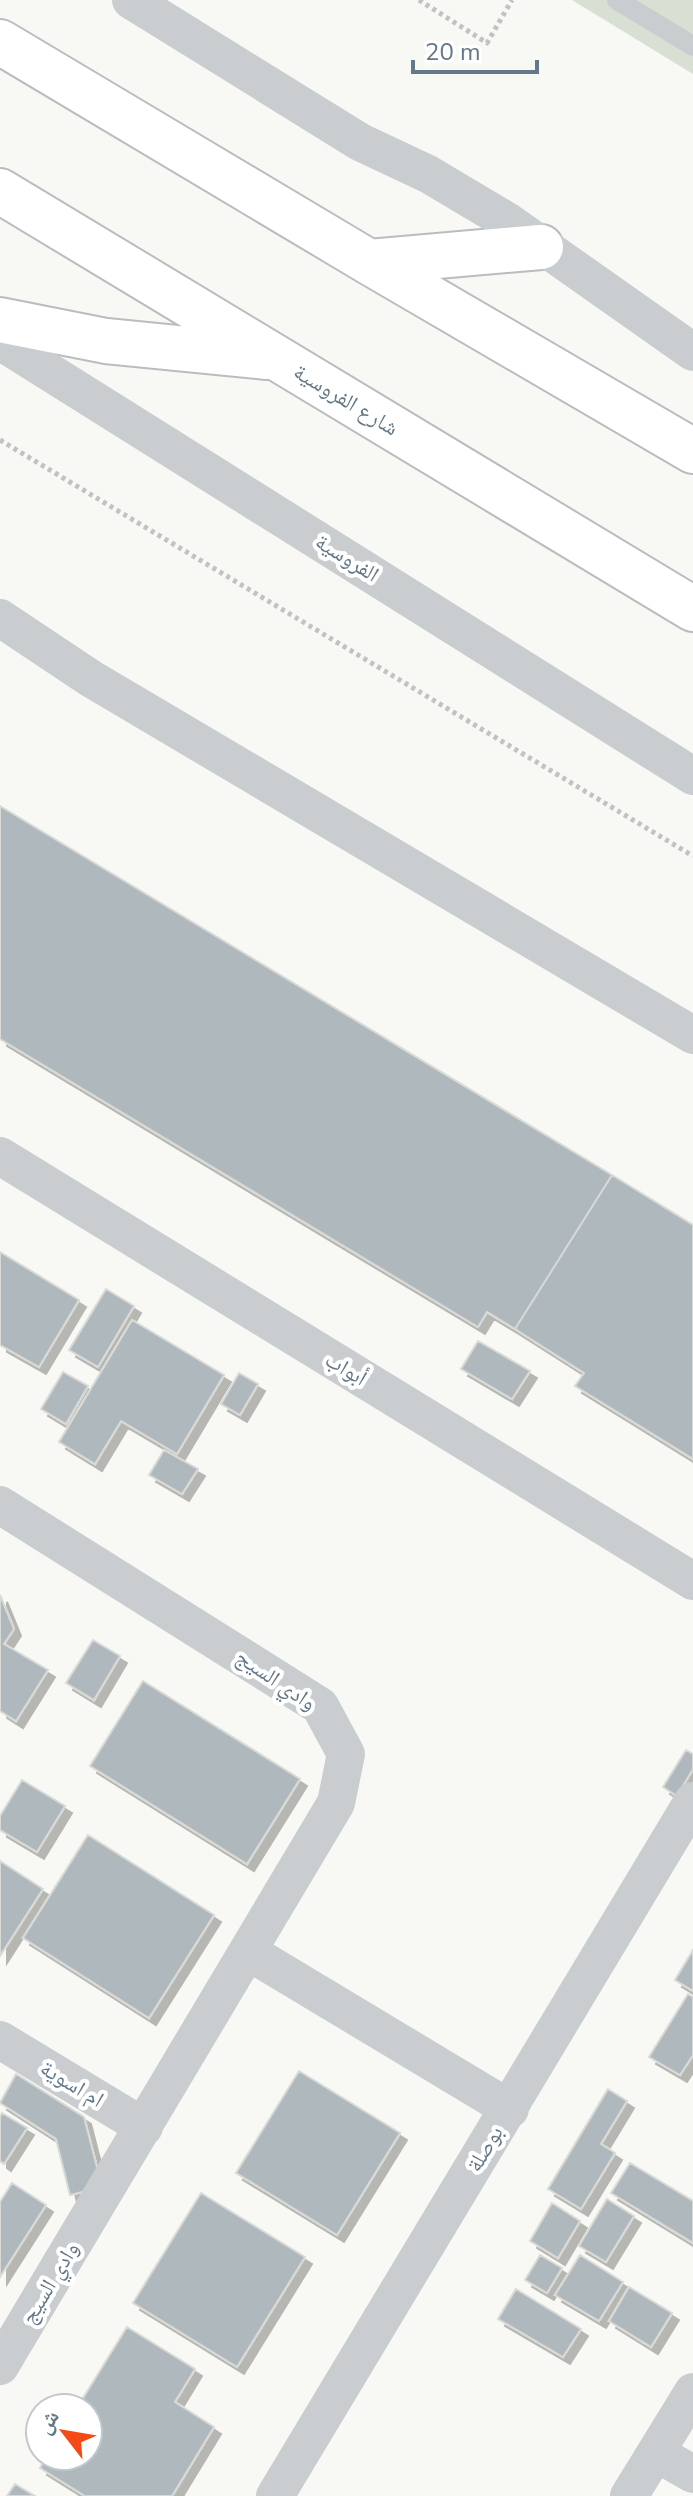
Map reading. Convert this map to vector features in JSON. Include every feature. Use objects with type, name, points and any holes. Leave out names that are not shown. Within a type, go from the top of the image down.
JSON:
[{"type":"highway","points":[[0,42],[693,451]]},
{"type":"highway","name":"شارع الفروسية","points":[[0,191],[693,609]]},
{"type":"highway","points":[[369,262],[541,247]]},
{"type":"highway","points":[[0,320],[106,341],[276,358]]},
{"type":"street","points":[[131,0],[360,142],[428,174],[483,206],[686,341]]},
{"type":"street","name":"الفروسية","points":[[0,341],[693,776]]},
{"type":"street","points":[[0,618],[90,678],[693,1035]]},
{"type":"street","name":"أبواب","points":[[0,1156],[693,1581]]},
{"type":"street","name":"وادي السيج","points":[[0,1505],[320,1706],[346,1754],[336,1803],[0,2366]]},
{"type":"street","name":"بوصلة","points":[[275,2496],[693,1801]]},
{"type":"street","points":[[249,1952],[510,2109]]},
{"type":"street","name":"ام اسوية","points":[[0,2040],[144,2127]]},
{"type":"street","points":[[629,2496],[693,2392]]},
{"type":"street","points":[[656,2453],[693,2474]]},
{"type":"lane","points":[[617,0],[693,46]]},
{"type":"path","points":[[419,0],[487,43],[512,0]]},
{"type":"path","points":[[0,440],[693,856]]},
{"type":"shaded area","points":[[572,0],[693,0],[693,74]]},
{"type":"building","points":[[0,806],[612,1175],[515,1329],[487,1312],[478,1327],[0,1039]]},
{"type":"building","points":[[612,1175],[693,1225],[693,1459],[575,1386],[584,1373],[515,1329]]},
{"type":"building","points":[[0,1252],[79,1300],[39,1367],[0,1345]]},
{"type":"building","points":[[106,1289],[134,1306],[98,1367],[69,1350]]},
{"type":"building","points":[[132,1320],[224,1375],[177,1454],[121,1421],[95,1464],[59,1442]]},
{"type":"building","points":[[478,1341],[530,1371],[512,1399],[461,1369]]},
{"type":"building","points":[[63,1372],[88,1386],[66,1424],[41,1409]]},
{"type":"building","points":[[239,1373],[258,1384],[240,1415],[221,1404]]},
{"type":"building","points":[[164,1450],[198,1469],[182,1494],[149,1475]]},
{"type":"building","points":[[0,1595],[14,1629],[4,1644],[48,1670],[16,1721],[0,1711]]},
{"type":"building","points":[[93,1640],[120,1656],[94,1700],[66,1683]]},
{"type":"building","points":[[143,1681],[300,1779],[247,1864],[90,1766]]},
{"type":"building","points":[[686,1750],[693,1754],[693,1769],[677,1796],[663,1787]]},
{"type":"building","points":[[22,1780],[65,1806],[37,1852],[0,1830],[0,1816]]},
{"type":"building","points":[[88,1835],[214,1915],[149,2018],[23,1938]]},
{"type":"building","points":[[0,1861],[43,1889],[0,1956]]},
{"type":"building","points":[[693,1950],[693,1991],[675,1980]]},
{"type":"building","points":[[688,1994],[693,1997],[693,2055],[680,2075],[649,2057]]},
{"type":"building","points":[[299,2071],[400,2133],[337,2235],[236,2173]]},
{"type":"building","points":[[16,2074],[84,2117],[102,2187],[70,2195],[56,2139],[0,2103]]},
{"type":"building","points":[[608,2089],[627,2101],[601,2144],[615,2153],[581,2209],[548,2189]]},
{"type":"building","points":[[2,2113],[27,2128],[4,2164],[0,2161]]},
{"type":"building","points":[[630,2163],[693,2201],[693,2243],[611,2193]]},
{"type":"building","points":[[12,2183],[46,2205],[0,2277],[0,2202]]},
{"type":"building","points":[[201,2193],[305,2257],[237,2367],[133,2303]]},
{"type":"building","points":[[607,2199],[634,2216],[606,2262],[579,2246]]},
{"type":"building","points":[[552,2203],[580,2221],[558,2258],[530,2241]]},
{"type":"building","points":[[540,2255],[562,2268],[547,2293],[525,2280]]},
{"type":"building","points":[[580,2255],[623,2282],[599,2321],[555,2295]]},
{"type":"building","points":[[629,2287],[672,2313],[651,2347],[609,2321]]},
{"type":"building","points":[[516,2289],[581,2329],[563,2357],[498,2319]]},
{"type":"building","points":[[127,2327],[195,2369],[175,2402],[214,2427],[172,2496],[85,2496],[46,2472],[104,2472],[104,2392],[87,2392]]},
{"type":"building","points":[[15,2484],[35,2496],[7,2496]]}]
